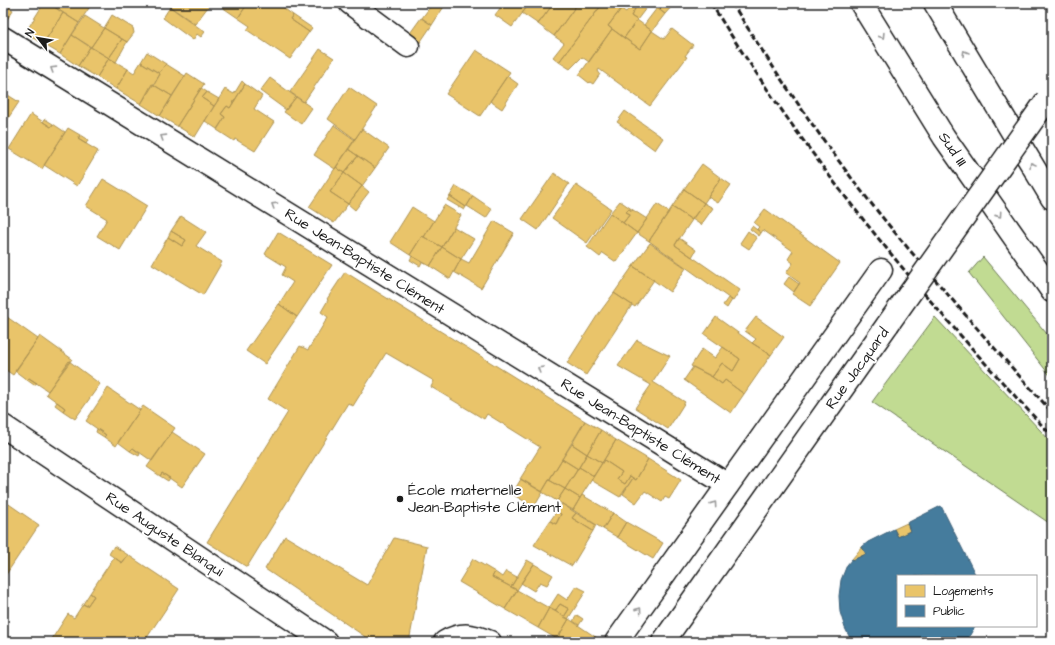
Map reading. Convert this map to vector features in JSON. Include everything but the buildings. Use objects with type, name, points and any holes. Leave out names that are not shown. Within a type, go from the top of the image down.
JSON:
[{"type":"main road","points":[[350,3],[408,46]]},
{"type":"main road","name":"Sud III","points":[[861,3],[944,137],[1052,291]]},
{"type":"main road","points":[[935,3],[1052,198]]},
{"type":"main road","name":"Rue Jean-Baptiste Clément","points":[[3,38],[728,484]]},
{"type":"main road","name":"Rue Jacquard","points":[[664,642],[1050,97]]},
{"type":"main road","points":[[616,642],[881,270]]},
{"type":"main road","name":"Rue Auguste Blanqui","points":[[3,426],[326,642]]},
{"type":"main road","points":[[445,642],[454,636],[475,636],[490,642]]},
{"type":"green space","points":[[983,257],[1052,340],[1052,378],[969,273]]},
{"type":"green space","points":[[935,317],[1052,443],[1052,525],[872,402]]},
{"type":"railway","points":[[711,3],[774,99],[838,188],[942,314],[1052,436]]},
{"type":"railway","points":[[732,3],[821,137],[862,192],[961,310],[1052,412]]},
{"type":"place","name":"École maternelle Jean-Baptiste Clément","points":[[400,499]]}]
